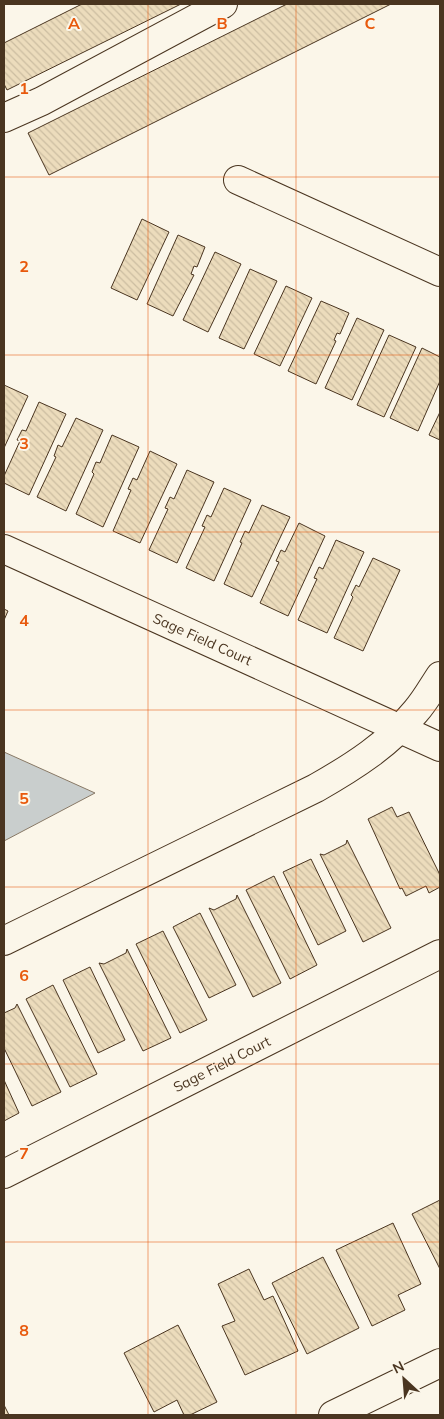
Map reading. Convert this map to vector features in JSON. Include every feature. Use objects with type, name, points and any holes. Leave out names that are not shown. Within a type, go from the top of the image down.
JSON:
[{"type":"street","points":[[4,118],[42,101],[223,4]]},
{"type":"street","points":[[238,180],[440,272]]},
{"type":"street","name":"Sage Field Court","points":[[4,549],[440,747]]},
{"type":"street","points":[[4,941],[316,788],[352,768],[390,740],[417,711],[440,676]]},
{"type":"street","name":"Sage Field Court","points":[[4,1174],[440,954]]},
{"type":"street","points":[[333,1415],[440,1363]]},
{"type":"shaded area","points":[[4,752],[95,793],[4,841]]},
{"type":"building","points":[[82,4],[181,4],[7,90],[4,84],[4,43]]},
{"type":"building","points":[[287,4],[391,4],[49,175],[28,133]]},
{"type":"building","points":[[142,219],[169,232],[137,300],[111,288]]},
{"type":"building","points":[[178,235],[205,247],[197,267],[194,266],[191,274],[194,275],[173,316],[147,304]]},
{"type":"building","points":[[215,252],[241,264],[208,332],[183,320]]},
{"type":"building","points":[[250,269],[277,281],[244,349],[219,338]]},
{"type":"building","points":[[286,286],[312,298],[280,366],[254,354]]},
{"type":"building","points":[[321,301],[349,313],[340,334],[337,333],[334,340],[336,341],[316,384],[288,371]]},
{"type":"building","points":[[357,318],[384,330],[352,400],[325,388]]},
{"type":"building","points":[[389,335],[416,347],[384,417],[357,405]]},
{"type":"building","points":[[422,348],[440,357],[440,381],[418,431],[390,418]]},
{"type":"building","points":[[4,385],[28,396],[4,448]]},
{"type":"building","points":[[39,402],[66,414],[29,495],[4,483],[4,476],[20,441],[17,440],[22,430],[26,431]]},
{"type":"building","points":[[440,412],[440,440],[429,435]]},
{"type":"building","points":[[76,418],[103,430],[66,511],[37,497],[56,457],[54,456],[58,445],[62,447]]},
{"type":"building","points":[[112,435],[139,447],[103,527],[76,514],[94,474],[92,472],[96,462],[100,463]]},
{"type":"building","points":[[150,451],[177,464],[140,543],[113,531],[131,490],[128,489],[133,478],[137,480]]},
{"type":"building","points":[[187,470],[214,482],[177,563],[149,550],[168,509],[165,508],[170,497],[174,499]]},
{"type":"building","points":[[224,488],[251,500],[214,581],[186,568],[205,527],[202,526],[207,515],[211,517]]},
{"type":"building","points":[[262,505],[290,517],[252,597],[224,584],[242,543],[240,542],[245,531],[249,533]]},
{"type":"building","points":[[299,523],[325,536],[288,616],[260,603],[279,562],[276,561],[281,550],[285,552]]},
{"type":"building","points":[[336,540],[364,552],[327,633],[298,620],[317,579],[314,578],[319,567],[323,569]]},
{"type":"building","points":[[373,558],[400,570],[363,651],[334,638],[353,597],[351,595],[356,585],[359,587]]},
{"type":"building","points":[[4,609],[8,611],[4,620]]},
{"type":"building","points":[[392,807],[397,817],[409,812],[440,875],[440,887],[429,893],[426,886],[406,896],[402,888],[400,889],[368,819]]},
{"type":"building","points":[[347,840],[391,928],[363,942],[320,854],[324,855],[346,844]]},
{"type":"building","points":[[311,859],[346,931],[318,945],[283,872]]},
{"type":"building","points":[[274,876],[317,965],[290,979],[246,890]]},
{"type":"building","points":[[237,895],[281,983],[253,997],[209,908],[214,910],[236,899]]},
{"type":"building","points":[[200,913],[236,985],[209,998],[173,927]]},
{"type":"building","points":[[163,931],[207,1020],[180,1033],[136,944]]},
{"type":"building","points":[[127,949],[171,1038],[143,1051],[99,963],[104,964],[126,953]]},
{"type":"building","points":[[90,967],[125,1040],[98,1053],[63,980]]},
{"type":"building","points":[[53,985],[97,1074],[70,1087],[26,999]]},
{"type":"building","points":[[17,1004],[61,1092],[32,1106],[4,1048],[4,1013],[15,1008]]},
{"type":"building","points":[[4,1080],[19,1113],[4,1121]]},
{"type":"building","points":[[440,1200],[440,1269],[412,1214]]},
{"type":"building","points":[[393,1223],[421,1284],[398,1295],[405,1310],[372,1326],[336,1250]]},
{"type":"building","points":[[323,1257],[359,1328],[307,1354],[272,1283]]},
{"type":"building","points":[[249,1269],[264,1300],[273,1296],[298,1351],[245,1375],[222,1326],[235,1321],[218,1284]]},
{"type":"building","points":[[178,1325],[217,1402],[190,1415],[184,1415],[177,1400],[154,1412],[124,1353]]},
{"type":"building","points":[[4,1405],[9,1415],[4,1415]]}]
